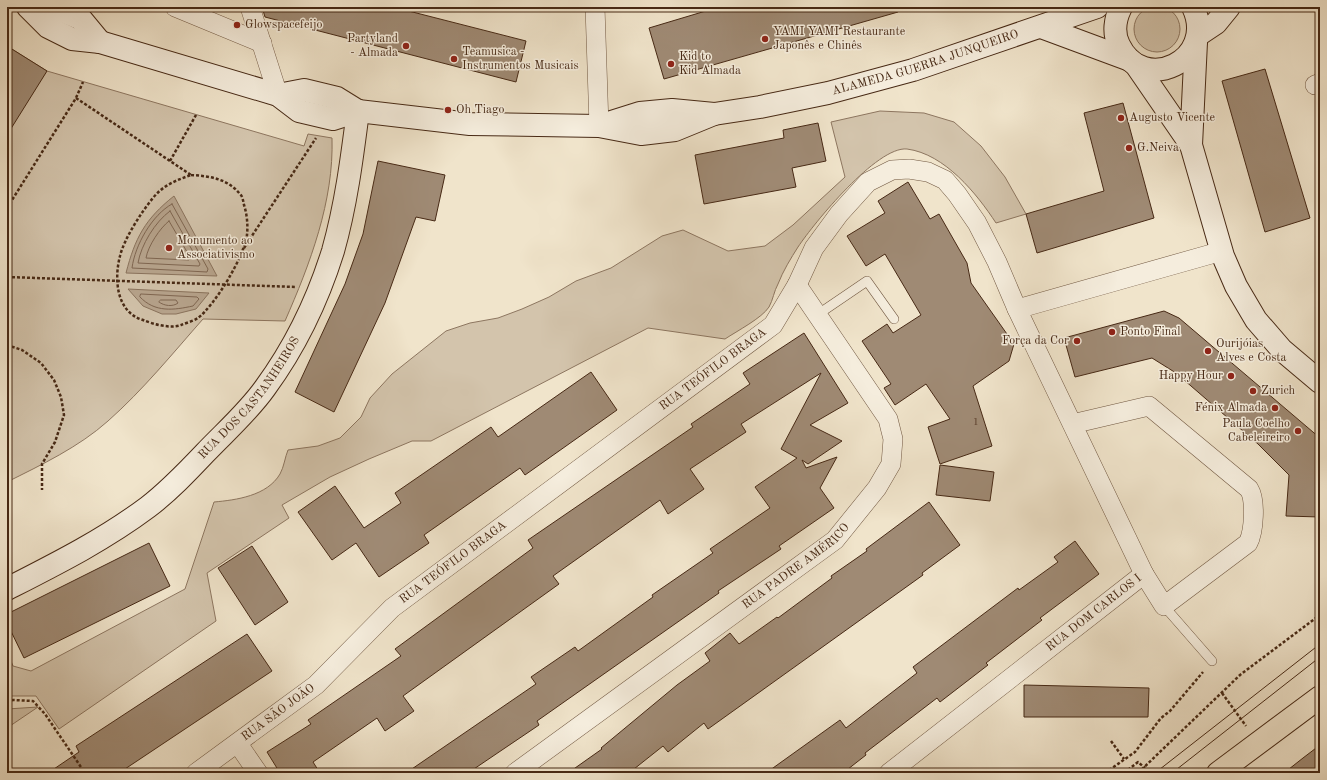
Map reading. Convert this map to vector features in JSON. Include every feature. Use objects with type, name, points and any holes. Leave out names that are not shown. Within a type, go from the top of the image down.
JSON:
[{"type":"main road","points":[[1218,773],[1320,697]]},
{"type":"street","name":"ALAMEDA GUERRA JUNQUEIRO","points":[[28,7],[48,27],[72,39],[100,42],[278,95],[299,111],[333,119],[358,111],[470,124],[599,126],[641,134],[675,130],[714,114],[760,107],[850,88],[913,70],[1098,7]]},
{"type":"street","points":[[53,7],[81,19],[100,42]]},
{"type":"street","points":[[175,7],[262,43]]},
{"type":"street","points":[[250,7],[278,95]]},
{"type":"street","points":[[595,7],[599,126]]},
{"type":"street","points":[[1121,7],[1116,21],[1116,36],[1121,49],[1133,63],[1191,145],[1222,251],[1236,286],[1256,320],[1282,350],[1320,382]]},
{"type":"street","points":[[1191,145],[1198,21],[1193,7]]},
{"type":"street","points":[[1041,27],[1150,70],[1171,67],[1184,60],[1197,39],[1216,23],[1229,7]]},
{"type":"street","name":"ALAMEDA GUERRA JUNQUEIRO","points":[[278,95],[304,90],[337,98],[358,111]]},
{"type":"street","name":"RUA DOS CASTANHEIROS","points":[[7,589],[82,551],[118,528],[166,493],[247,409],[264,389],[297,336],[322,280],[341,221],[347,191],[358,111]]},
{"type":"street","name":"RUA TEÓFILO BRAGA","points":[[355,646],[392,608],[773,325],[797,285],[814,248],[839,214],[868,182],[892,170],[928,172],[945,180],[957,194],[977,223],[1017,309]]},
{"type":"street","points":[[1017,309],[1222,251]]},
{"type":"street","name":"RUA PADRE AMÉRICO","points":[[515,773],[835,540],[877,488],[891,464],[893,439],[888,419],[797,285]]},
{"type":"street","name":"RUA DOM CARLOS I","points":[[889,773],[1144,574],[1017,309]]},
{"type":"street","points":[[1072,424],[1149,406],[1251,492],[1253,500],[1252,532],[1248,543],[1164,606],[1144,574]]},
{"type":"street","name":"RUA SÃO JOÃO","points":[[196,773],[238,744],[316,685],[355,646]]},
{"type":"street","points":[[238,744],[258,773]]},
{"type":"lane","points":[[817,315],[867,281],[894,319]]},
{"type":"lane","points":[[1164,606],[1212,662]]},
{"type":"path","points":[[7,208],[76,98],[83,82]]},
{"type":"path","points":[[76,98],[191,175]]},
{"type":"path","points":[[242,251],[247,236],[246,212],[242,195],[228,182],[209,176],[191,175],[171,182],[153,197],[131,233],[120,255],[116,281],[122,305],[135,318],[155,325],[179,326],[198,318],[225,285],[242,251],[318,136],[307,113]]},
{"type":"path","points":[[170,161],[196,115]]},
{"type":"path","points":[[7,277],[308,287],[322,280]]},
{"type":"path","points":[[7,345],[22,350],[41,363],[54,380],[61,397],[64,416],[54,442],[42,464],[42,490]]},
{"type":"path","points":[[1138,773],[1145,768],[1240,675],[1320,614]]},
{"type":"path","points":[[1105,773],[1136,752],[1161,718],[1170,711],[1212,662]]},
{"type":"path","points":[[1222,693],[1229,703]]},
{"type":"path","points":[[7,702],[13,700],[33,701],[45,714],[85,773]]},
{"type":"path","points":[[1111,741],[1124,759]]},
{"type":"path","points":[[1124,773],[1138,762],[1145,768]]},
{"type":"shaded area","points":[[1153,6],[1161,6],[1170,10],[1176,16],[1180,29],[1176,42],[1170,48],[1161,52],[1153,52],[1144,48],[1138,42],[1134,33],[1134,25],[1138,16],[1144,10]]},
{"type":"shaded area","points":[[7,46],[47,71],[304,146],[308,134],[332,138],[332,162],[325,209],[319,232],[285,321],[203,319],[146,384],[108,421],[85,439],[59,455],[7,482]]},
{"type":"shaded area","points":[[880,111],[924,113],[954,122],[981,146],[1005,177],[1026,214],[996,223],[970,188],[947,167],[921,152],[907,149],[894,151],[864,172],[847,188],[806,236],[782,274],[766,311],[755,320],[725,339],[648,328],[431,441],[412,441],[369,459],[330,477],[282,505],[289,518],[207,573],[216,621],[59,729],[36,696],[7,696],[7,651],[13,666],[31,671],[185,589],[214,502],[250,496],[267,487],[280,474],[288,450],[318,446],[340,438],[361,417],[370,398],[392,374],[446,331],[470,323],[498,318],[522,309],[549,297],[576,281],[611,268],[662,236],[683,230],[728,251],[765,246],[793,225],[845,177],[831,122]]},
{"type":"shaded area","points":[[38,707],[7,728],[7,709]]},
{"type":"water","points":[[174,196],[217,276],[126,273],[133,249],[142,230],[148,221],[164,204]]},
{"type":"water","points":[[128,289],[209,293],[196,309],[176,314],[162,314],[143,306]]},
{"type":"building","points":[[262,7],[393,7],[526,41],[516,82],[265,17]]},
{"type":"building","points":[[719,7],[897,7],[898,12],[664,79],[649,28]]},
{"type":"building","points":[[7,46],[47,71],[7,135]]},
{"type":"building","points":[[1265,69],[1310,218],[1265,232],[1222,81]]},
{"type":"building","points":[[1123,103],[1154,218],[1037,253],[1026,214],[1104,191],[1084,113]]},
{"type":"building","points":[[818,123],[826,161],[792,168],[796,187],[704,204],[695,155],[784,138],[783,130]]},
{"type":"building","points":[[378,161],[445,175],[435,221],[416,217],[385,303],[334,412],[295,392],[345,284],[363,234]]},
{"type":"building","points":[[908,182],[930,219],[939,214],[967,263],[971,283],[1014,344],[1009,361],[973,386],[992,446],[940,464],[928,427],[950,419],[926,384],[895,405],[884,388],[891,384],[862,341],[887,324],[893,333],[921,315],[885,254],[866,266],[847,236],[885,213],[878,201]]},
{"type":"building","points":[[1164,311],[1179,318],[1320,438],[1320,517],[1286,516],[1289,475],[1258,444],[1176,373],[1152,358],[1075,377],[1064,338]]},
{"type":"building","points":[[804,333],[848,403],[810,425],[842,441],[808,464],[802,460],[806,468],[837,457],[820,488],[834,508],[779,546],[781,549],[718,591],[719,593],[537,721],[539,725],[468,773],[406,773],[536,684],[531,677],[575,647],[578,651],[653,597],[652,595],[713,553],[710,549],[770,508],[755,487],[797,458],[781,449],[821,373],[741,424],[746,432],[690,469],[704,489],[668,514],[660,500],[553,576],[559,584],[403,696],[414,711],[385,731],[377,718],[313,762],[320,773],[280,773],[267,752],[311,724],[308,720],[401,656],[395,649],[533,548],[528,540],[693,427],[691,424],[750,384],[743,373]]},
{"type":"building","points":[[591,372],[617,410],[525,475],[520,468],[424,535],[429,543],[379,577],[356,543],[332,560],[298,512],[335,486],[364,528],[401,503],[395,493],[491,427],[498,437]]},
{"type":"building","points":[[940,465],[994,472],[990,501],[936,495]]},
{"type":"building","points":[[929,502],[960,545],[922,573],[923,575],[708,729],[704,723],[668,752],[663,746],[629,773],[568,773],[602,749],[601,748],[677,685],[710,661],[705,653],[730,633],[739,644],[777,617],[778,618],[832,578],[831,576],[867,551],[866,549]]},
{"type":"building","points":[[1075,541],[1099,574],[1040,618],[1042,620],[986,663],[988,665],[940,702],[937,698],[865,753],[866,755],[843,773],[766,773],[840,720],[846,728],[917,673],[913,667],[1018,588],[1019,590],[1058,562],[1054,557]]},
{"type":"building","points":[[149,543],[170,586],[24,658],[7,623],[7,614]]},
{"type":"building","points":[[252,546],[288,602],[255,625],[218,568]]},
{"type":"building","points":[[247,634],[272,671],[119,773],[48,773],[79,752],[76,746]]},
{"type":"building","points":[[1024,685],[1149,688],[1148,717],[1024,717]]},
{"type":"building","points":[[1320,745],[1320,773],[1284,773],[1303,758]]},
{"type":"tram line","points":[[1155,773],[1320,644]]},
{"type":"tram line","points":[[1172,773],[1320,657]]},
{"type":"place","name":"Glowspacefeijo","points":[[237,25]]},
{"type":"place","name":"YAMI YAMI Restaurante Japonês e Chinês","points":[[765,39]]},
{"type":"place","name":"Partyland - Almada","points":[[406,46]]},
{"type":"place","name":"Teamusica - Instrumentos Musicais","points":[[454,59]]},
{"type":"place","name":"Kid to Kid Almada","points":[[671,64]]},
{"type":"place","name":"Oh Tiago","points":[[448,110]]},
{"type":"place","name":"Augusto Vicente","points":[[1121,118]]},
{"type":"place","name":"G.Neiva","points":[[1129,148]]},
{"type":"place","name":"Monumento ao Associativismo","points":[[169,248]]},
{"type":"place","name":"Ponto Final","points":[[1112,332]]},
{"type":"place","name":"Força da Cor","points":[[1077,341]]},
{"type":"place","name":"Ourijóias Alves e Costa","points":[[1208,351]]},
{"type":"place","name":"Happy Hour","points":[[1231,376]]},
{"type":"place","name":"Zurich","points":[[1253,391]]},
{"type":"place","name":"Fénix Almada","points":[[1275,408]]},
{"type":"place","name":"Paula Coelho Cabeleireiro","points":[[1298,431]]}]
